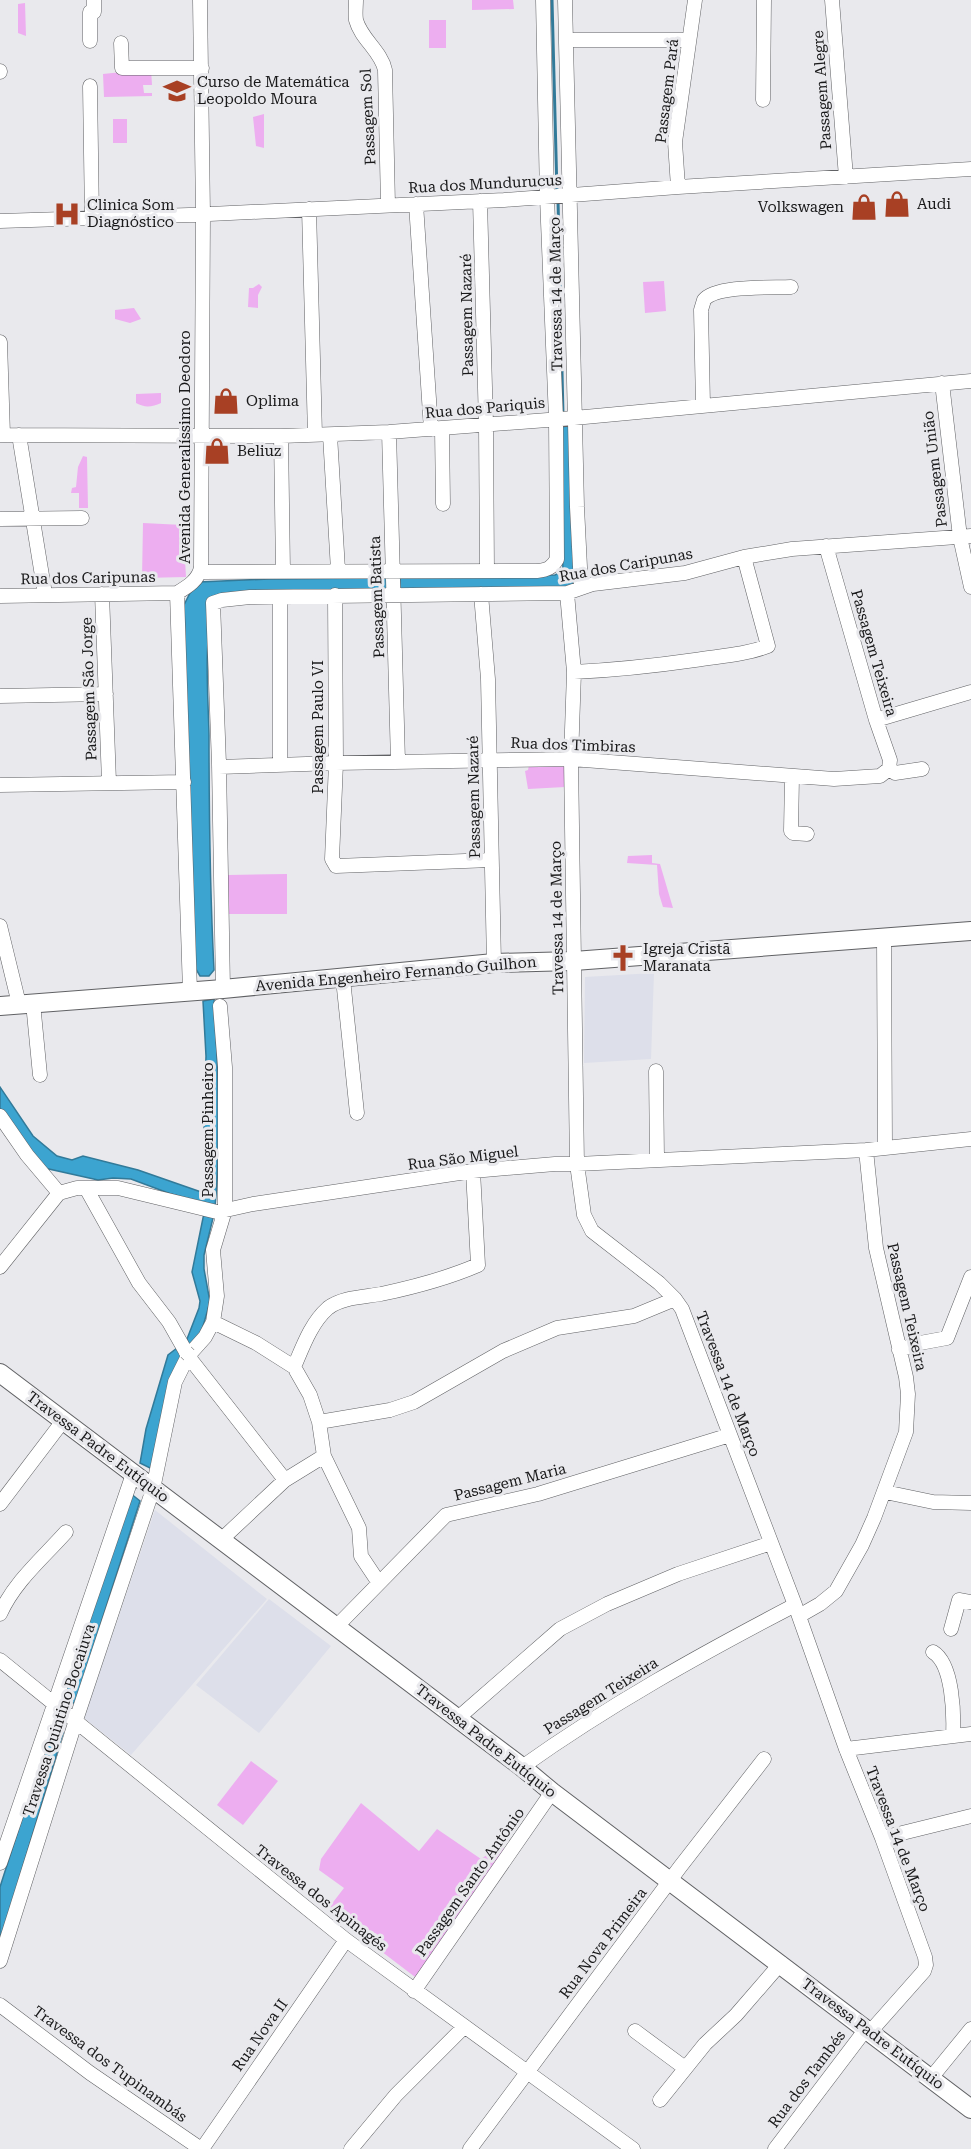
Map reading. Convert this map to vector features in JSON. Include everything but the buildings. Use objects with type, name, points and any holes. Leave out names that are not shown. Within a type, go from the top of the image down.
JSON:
[{"type":"main road","name":"Avenida Engenheiro Fernando Guilhon","points":[[0,1006],[189,991],[221,998],[343,979],[494,963],[574,961],[971,931]]},
{"type":"main road","name":"Travessa Padre Eutíquio","points":[[0,1373],[337,1626],[971,2109]]},
{"type":"street","points":[[90,41],[90,12],[94,12],[94,0]]},
{"type":"street","name":"Avenida Generalíssimo Deodoro","points":[[177,593],[191,584],[201,572],[203,214],[200,0]]},
{"type":"street","name":"Passagem Sol","points":[[356,0],[356,19],[365,39],[383,63],[385,70],[388,205]]},
{"type":"street","name":"Travessa 14 de Março","points":[[543,0],[547,197],[556,419],[557,559]]},
{"type":"street","name":"Travessa 14 de Março","points":[[565,0],[574,418],[581,587]]},
{"type":"street","name":"Passagem Pará","points":[[678,187],[675,142],[694,0]]},
{"type":"street","points":[[763,100],[764,0]]},
{"type":"street","name":"Passagem Alegre","points":[[832,0],[846,177]]},
{"type":"street","points":[[566,40],[689,40]]},
{"type":"street","points":[[121,43],[122,68],[202,68]]},
{"type":"street","points":[[90,86],[92,219]]},
{"type":"street","name":"Rua dos Mundurucus","points":[[0,221],[92,219],[480,201],[971,169]]},
{"type":"street","name":"Passagem Nazaré","points":[[480,201],[487,571]]},
{"type":"street","points":[[416,204],[443,504]]},
{"type":"street","points":[[309,209],[315,435]]},
{"type":"street","points":[[703,405],[701,310],[704,300],[713,294],[731,290],[791,287]]},
{"type":"street","points":[[0,342],[2,435]]},
{"type":"street","name":"Rua dos Pariquis","points":[[2,435],[281,436],[389,432],[574,418],[971,381]]},
{"type":"street","name":"Passagem União","points":[[942,382],[971,587]]},
{"type":"street","name":"Passagem Batista","points":[[389,432],[398,762]]},
{"type":"street","points":[[19,435],[45,594]]},
{"type":"street","points":[[330,435],[338,570]]},
{"type":"street","points":[[281,436],[283,571]]},
{"type":"street","points":[[0,519],[82,518]]},
{"type":"street","name":"Rua dos Caripunas","points":[[219,767],[213,603],[222,600],[335,595],[567,593],[593,584],[685,573],[744,557],[792,549],[965,536]]},
{"type":"street","name":"Passagem Teixeira","points":[[826,546],[876,720],[890,760],[889,769]]},
{"type":"street","points":[[574,672],[661,666],[752,652],[768,646],[744,557]]},
{"type":"street","name":"Rua dos Caripunas","points":[[201,572],[544,570],[550,568],[557,559]]},
{"type":"street","points":[[177,593],[189,991]]},
{"type":"street","name":"Rua dos Caripunas","points":[[0,596],[177,593]]},
{"type":"street","name":"Travessa 14 de Março","points":[[567,593],[574,672],[571,759],[577,1164],[584,1215],[592,1231],[659,1283],[675,1299],[688,1323],[925,1957],[924,1971],[868,2030]]},
{"type":"street","name":"Passagem São Jorge","points":[[102,594],[109,782]]},
{"type":"street","name":"Passagem Nazaré","points":[[481,594],[488,679],[494,963]]},
{"type":"street","name":"Passagem Paulo VI","points":[[335,595],[336,763],[332,859],[336,866],[491,860]]},
{"type":"street","points":[[280,597],[280,765]]},
{"type":"street","points":[[876,720],[971,692]]},
{"type":"street","points":[[0,696],[106,694]]},
{"type":"street","name":"Rua dos Timbiras","points":[[219,767],[571,759],[834,779],[880,776],[889,769],[895,773],[922,769]]},
{"type":"street","points":[[219,767],[221,998]]},
{"type":"street","points":[[792,777],[791,831],[807,834]]},
{"type":"street","points":[[0,785],[184,782]]},
{"type":"street","points":[[0,926],[26,1003],[40,1075]]},
{"type":"street","points":[[884,937],[885,1148]]},
{"type":"street","points":[[343,979],[357,1113]]},
{"type":"street","name":"Passagem Pinheiro","points":[[153,1489],[174,1388],[188,1354],[205,1337],[213,1322],[217,1296],[213,1250],[225,1067],[221,998]]},
{"type":"street","points":[[656,1071],[657,1159]]},
{"type":"street","points":[[0,1116],[27,1155],[59,1193],[0,1267]]},
{"type":"street","points":[[970,1139],[971,1124]]},
{"type":"street","name":"Rua São Miguel","points":[[59,1193],[86,1188],[118,1188],[216,1211],[473,1171],[555,1164],[866,1150],[970,1139]]},
{"type":"street","name":"Passagem Teixeira","points":[[522,1767],[574,1730],[622,1701],[797,1610],[820,1604],[836,1591],[862,1545],[885,1492],[906,1432],[908,1394],[876,1248],[866,1150]]},
{"type":"street","points":[[294,1367],[319,1317],[335,1303],[447,1277],[478,1265],[473,1171]]},
{"type":"street","points":[[86,1188],[139,1283],[169,1322],[188,1354],[285,1480]]},
{"type":"street","points":[[899,1350],[947,1338],[971,1277]]},
{"type":"street","points":[[319,1422],[390,1410],[406,1405],[503,1351],[557,1328],[634,1316],[675,1299]]},
{"type":"street","points":[[213,1322],[256,1343],[294,1367],[310,1395],[319,1422],[324,1456],[359,1528],[361,1556],[379,1583]]},
{"type":"street","points":[[0,1504],[63,1420]]},
{"type":"street","name":"Passagem Maria","points":[[337,1626],[446,1515],[538,1494],[730,1435]]},
{"type":"street","points":[[222,1539],[285,1480],[324,1456]]},
{"type":"street","name":"Travessa Quintino Bocaiuva","points":[[0,1863],[133,1474]]},
{"type":"street","name":"Travessa Quintino Bocaiuva","points":[[0,1961],[76,1720],[153,1489]]},
{"type":"street","points":[[885,1492],[933,1502],[971,1503]]},
{"type":"street","points":[[0,1614],[8,1597],[22,1578],[66,1532]]},
{"type":"street","points":[[458,1719],[560,1629],[607,1604],[678,1574],[771,1543]]},
{"type":"street","points":[[951,1629],[959,1600],[971,1602]]},
{"type":"street","points":[[933,1652],[938,1655],[946,1673],[954,1704],[954,1736]]},
{"type":"street","name":"Travessa dos Apinagés","points":[[0,1660],[56,1703],[346,1940],[633,2149]]},
{"type":"street","points":[[846,1749],[971,1734]]},
{"type":"street","name":"Rua Nova Primeira","points":[[470,2149],[526,2071],[764,1759]]},
{"type":"street","name":"Passagem Santo Antônio","points":[[414,1991],[552,1792]]},
{"type":"street","points":[[882,1838],[971,1816]]},
{"type":"street","name":"Rua Nova II","points":[[202,2149],[346,1940]]},
{"type":"street","points":[[660,2100],[685,2068],[781,1963]]},
{"type":"street","name":"Travessa dos Tupinambás","points":[[0,2004],[90,2073],[202,2149]]},
{"type":"street","points":[[351,2149],[396,2095],[464,2027]]},
{"type":"street","points":[[931,2078],[971,2029]]},
{"type":"street","name":"Rua dos Tambés","points":[[775,2149],[868,2030]]},
{"type":"street","points":[[635,2031],[685,2068]]},
{"type":"shaded area","points":[[472,0],[513,0],[514,9],[472,10]]},
{"type":"shaded area","points":[[25,3],[26,36],[18,33],[18,4]]},
{"type":"shaded area","points":[[429,20],[446,20],[446,48],[429,48]]},
{"type":"shaded area","points":[[151,69],[152,85],[143,85],[144,93],[152,93],[152,96],[104,97],[103,74]]},
{"type":"shaded area","points":[[264,114],[264,148],[256,146],[253,117]]},
{"type":"shaded area","points":[[113,119],[127,119],[127,143],[113,143]]},
{"type":"shaded area","points":[[664,281],[666,311],[645,313],[643,282]]},
{"type":"shaded area","points":[[259,284],[262,287],[258,295],[258,308],[248,307],[249,288]]},
{"type":"shaded area","points":[[134,308],[141,319],[130,323],[115,319],[115,310]]},
{"type":"shaded area","points":[[161,393],[161,403],[145,406],[136,403],[136,394]]},
{"type":"shaded area","points":[[83,456],[87,457],[88,508],[79,508],[79,493],[71,493],[72,488],[76,487],[78,467]]},
{"type":"shaded area","points":[[143,523],[183,525],[186,577],[142,578]]},
{"type":"shaded area","points":[[529,765],[564,765],[565,787],[528,789],[525,771],[528,770]]},
{"type":"shaded area","points":[[652,855],[652,863],[660,864],[673,908],[663,907],[659,894],[657,865],[627,863],[628,856]]},
{"type":"shaded area","points":[[287,874],[287,914],[228,914],[228,875]]},
{"type":"shaded area","points":[[654,973],[651,1059],[584,1063],[585,977]]},
{"type":"shaded area","points":[[155,1510],[267,1599],[131,1755],[84,1718]]},
{"type":"shaded area","points":[[269,1599],[331,1646],[259,1733],[196,1685]]},
{"type":"shaded area","points":[[251,1761],[278,1781],[243,1825],[217,1805]]},
{"type":"shaded area","points":[[361,1803],[419,1851],[437,1829],[481,1859],[501,1845],[506,1851],[419,1980],[327,1910],[344,1888],[319,1870],[321,1859]]},
{"type":"water","points":[[569,426],[578,579],[573,588],[400,590],[400,576],[555,575],[563,571],[559,427]]},
{"type":"water","points":[[388,578],[388,589],[215,597],[209,631],[207,665],[214,970],[209,976],[200,976],[193,964],[184,605],[199,582]]},
{"type":"water","points":[[214,999],[219,1129],[215,1207],[131,1179],[98,1180],[40,1167],[0,1112],[0,1087],[33,1136],[57,1156],[72,1160],[83,1156],[138,1170],[204,1193],[207,1161],[204,1130],[206,1056],[203,1001]]},
{"type":"water","points":[[204,1213],[214,1214],[204,1255],[210,1302],[201,1333],[190,1349],[187,1339],[200,1301],[192,1272]]},
{"type":"water","points":[[177,1348],[183,1358],[152,1469],[140,1463],[146,1429],[168,1355]]},
{"type":"water","points":[[130,1493],[140,1501],[75,1704],[63,1695]]},
{"type":"water","points":[[52,1725],[63,1733],[0,1943],[0,1887]]},
{"type":"waterway","points":[[552,0],[557,193]]},
{"type":"waterway","points":[[558,200],[563,415]]},
{"type":"place","name":"Curso de Matemática Leopoldo Moura","points":[[177,91]]},
{"type":"place","name":"Audi","points":[[897,204]]},
{"type":"place","name":"Volkswagen","points":[[864,207]]},
{"type":"place","name":"Clinica Som Diagnóstico","points":[[67,214]]},
{"type":"place","name":"Oplima","points":[[226,401]]},
{"type":"place","name":"Beliuz","points":[[217,451]]},
{"type":"place","name":"Igreja Cristã Maranata","points":[[623,958]]}]
